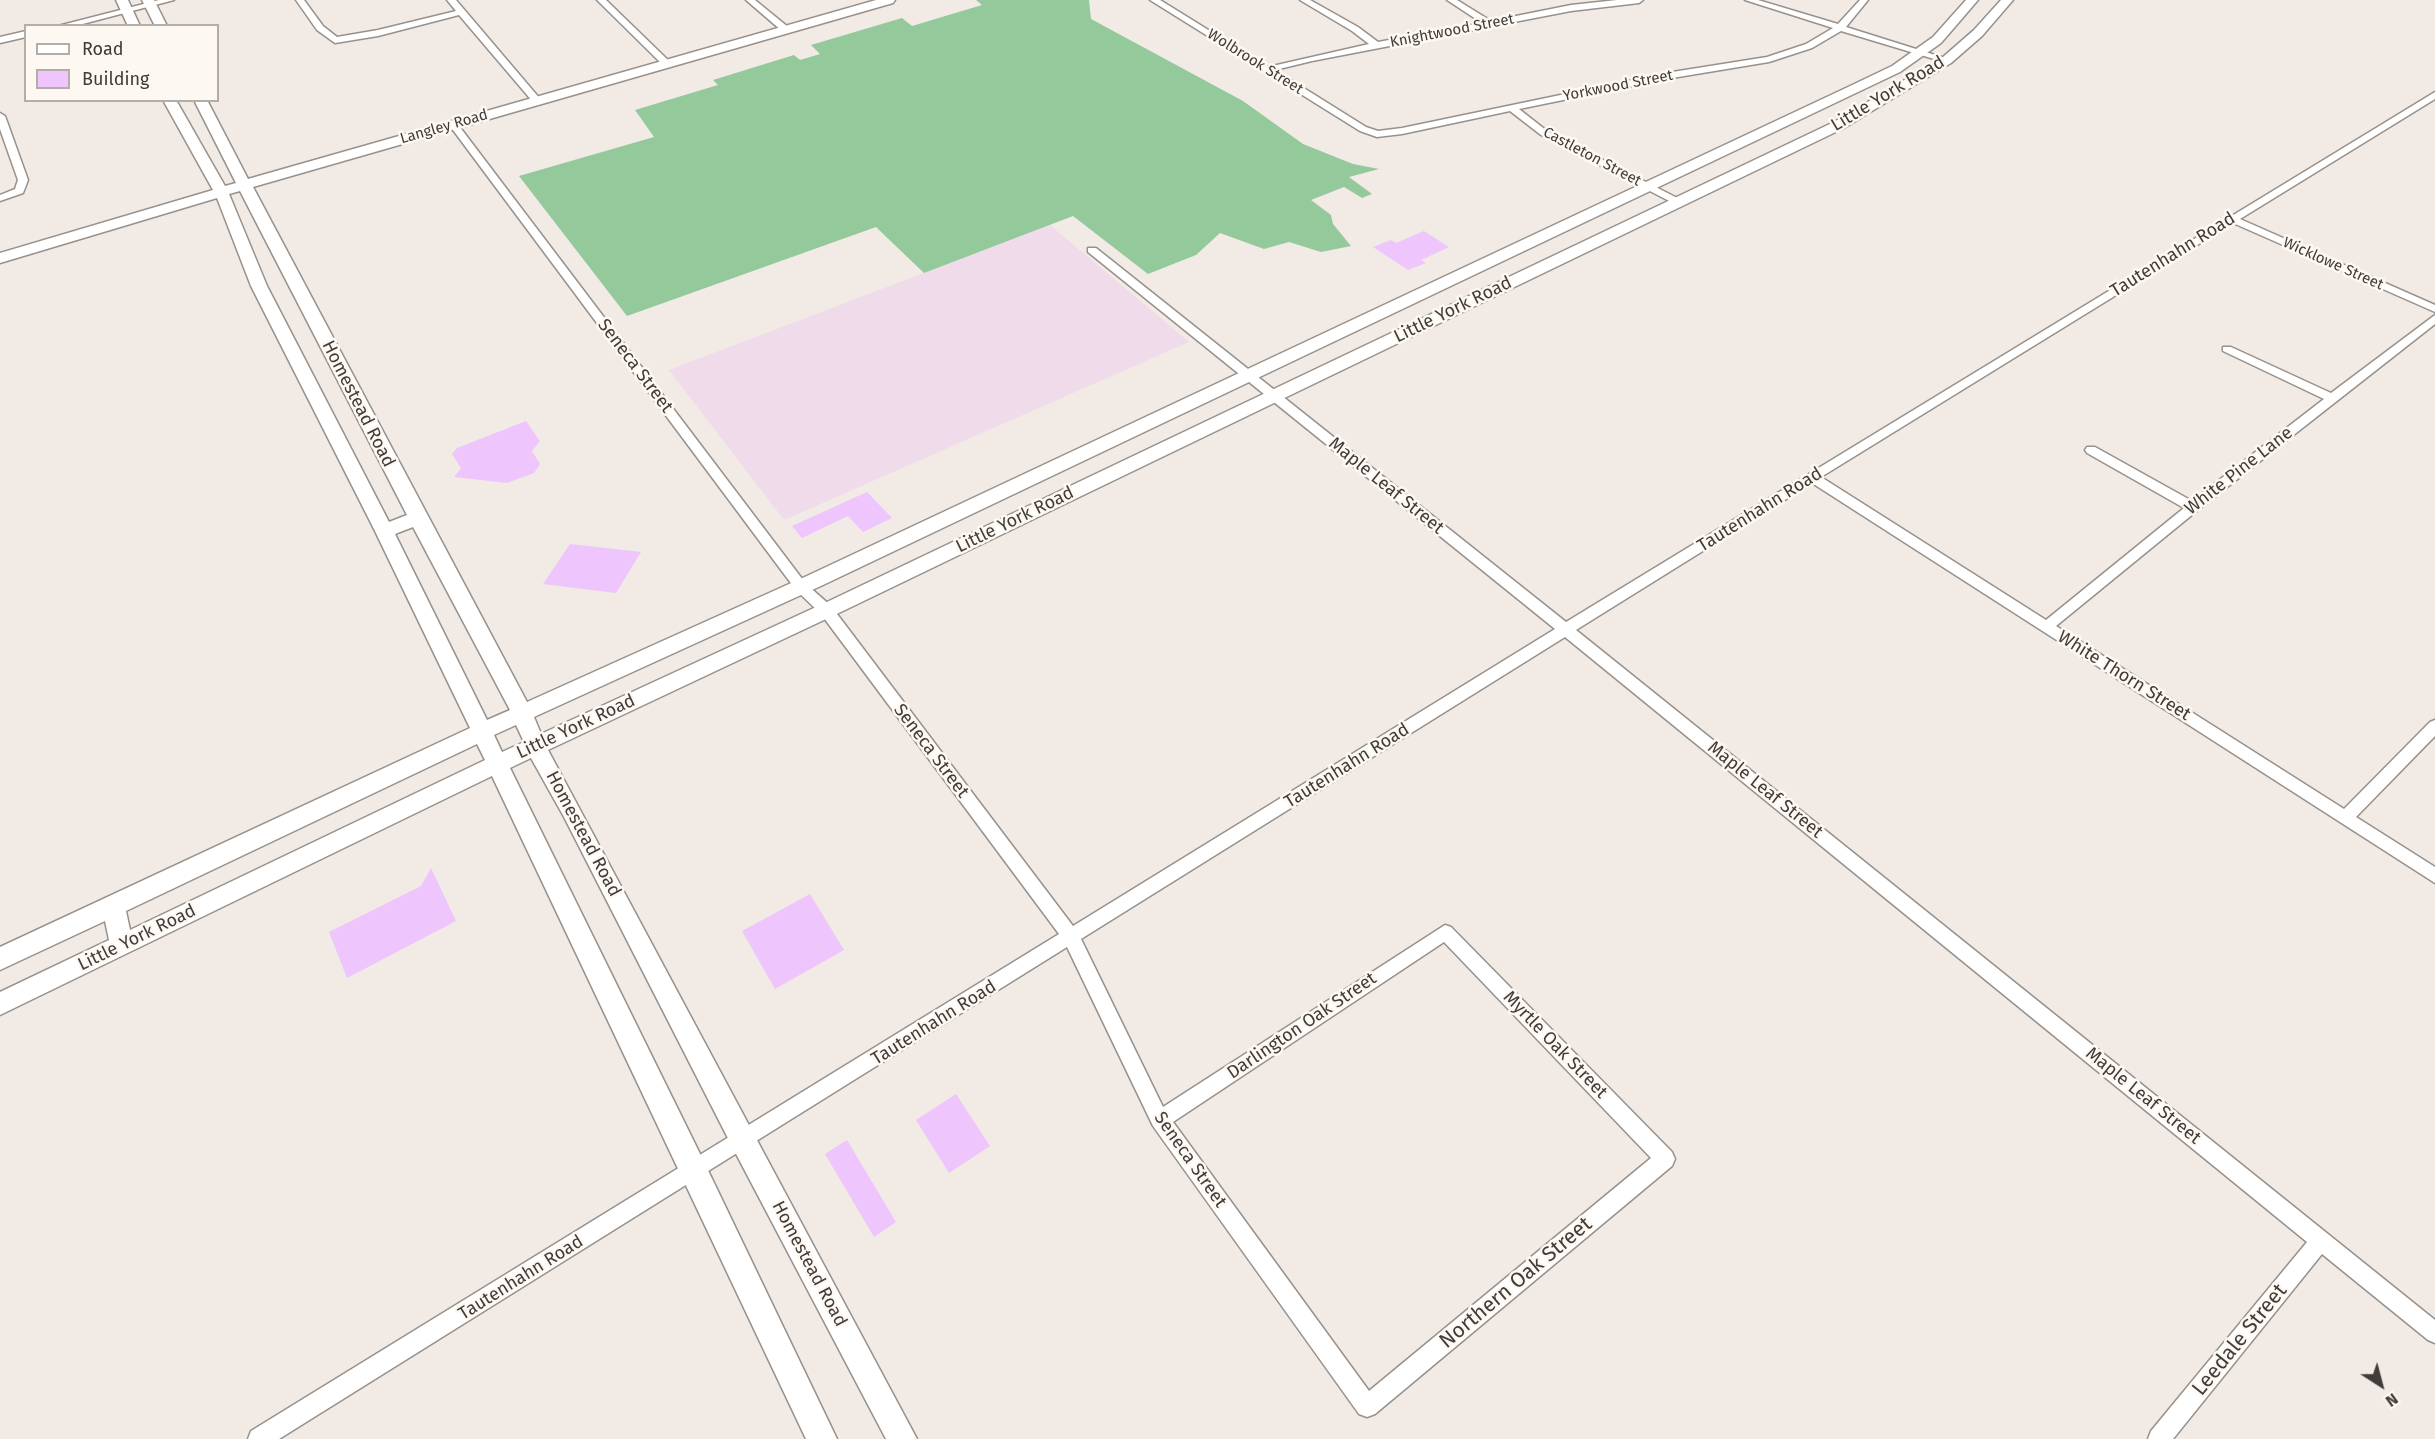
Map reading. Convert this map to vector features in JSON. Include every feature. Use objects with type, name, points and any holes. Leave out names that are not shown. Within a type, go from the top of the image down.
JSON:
[{"type":"main road","name":"Langley Road","points":[[0,258],[221,191],[889,0]]},
{"type":"main road","name":"Little York Road","points":[[0,959],[522,713],[801,587],[1841,96],[1896,69],[1920,53],[1954,24],[1972,0]]},
{"type":"main road","name":"Little York Road","points":[[0,1004],[497,764],[826,610],[1803,142],[1868,108],[1947,60],[1978,33],[2007,0]]},
{"type":"main road","points":[[149,2],[160,24]]},
{"type":"main road","points":[[124,5],[133,24]]},
{"type":"main road","points":[[1841,96],[1868,108]]},
{"type":"main road","name":"Homestead Road","points":[[170,102],[418,518],[522,713],[536,746],[743,1141],[902,1439]]},
{"type":"main road","points":[[175,114],[202,104]]},
{"type":"main road","name":"Homestead Road","points":[[202,104],[243,185],[275,280],[384,531],[695,1171],[822,1439]]},
{"type":"main road","points":[[1774,128],[1803,142]]},
{"type":"main road","points":[[1466,274],[1493,291]]},
{"type":"main road","points":[[1426,293],[1451,311]]},
{"type":"main road","points":[[384,531],[418,518]]},
{"type":"main road","points":[[113,906],[122,945]]},
{"type":"street","points":[[68,24],[124,5],[170,0]]},
{"type":"street","points":[[300,0],[320,28],[335,40],[378,33],[461,12]]},
{"type":"street","points":[[451,0],[536,100]]},
{"type":"street","points":[[601,0],[667,64]]},
{"type":"street","points":[[750,0],[785,29]]},
{"type":"street","name":"Wolbrook Street","points":[[1154,0],[1356,124]]},
{"type":"street","points":[[1304,0],[1355,29],[1376,45]]},
{"type":"street","points":[[1451,0],[1490,24]]},
{"type":"street","name":"Knightwood Street","points":[[1266,70],[1376,45],[1596,2],[1639,0]]},
{"type":"street","points":[[1749,0],[1947,60]]},
{"type":"street","name":"Yorkwood Street","points":[[1356,124],[1377,134],[1385,133],[1666,76],[1769,59],[1809,46],[1839,28],[1864,0]]},
{"type":"street","points":[[0,40],[24,34]]},
{"type":"street","name":"Tautenhahn Road","points":[[259,1439],[1812,477],[2435,95]]},
{"type":"street","name":"Castleton Street","points":[[1510,108],[1544,133],[1677,202]]},
{"type":"street","points":[[0,116],[3,132],[23,180],[19,190],[0,198]]},
{"type":"street","name":"Seneca Street","points":[[453,124],[801,587],[826,610],[1071,937],[1160,1120],[1367,1406]]},
{"type":"street","name":"Wicklowe Street","points":[[2232,219],[2435,309]]},
{"type":"street","name":"Maple Leaf Street","points":[[1092,250],[2435,1333]]},
{"type":"street","name":"White Pine Lane","points":[[2046,627],[2193,507],[2435,318]]},
{"type":"street","points":[[2227,349],[2332,398]]},
{"type":"street","points":[[2091,450],[2193,507]]},
{"type":"street","name":"White Thorn Street","points":[[1812,477],[2435,876]]},
{"type":"street","points":[[2346,817],[2435,726]]},
{"type":"street","name":"Darlington Oak Street","points":[[1160,1120],[1445,932]]},
{"type":"street","name":"Myrtle Oak Street","points":[[1445,932],[1665,1159]]},
{"type":"street","name":"Northern Oak Street","points":[[1367,1406],[1665,1159]]},
{"type":"street","name":"Leedale Street","points":[[2160,1439],[2321,1240]]},
{"type":"shaded area","points":[[1050,225],[1189,342],[784,520],[669,370]]},
{"type":"green space","points":[[976,0],[1089,0],[1091,19],[1243,101],[1303,144],[1353,164],[1379,169],[1349,177],[1372,194],[1362,198],[1344,187],[1311,200],[1331,215],[1333,224],[1351,246],[1321,252],[1289,242],[1264,249],[1220,233],[1196,255],[1148,274],[1073,216],[924,273],[876,227],[627,316],[519,176],[654,137],[635,110],[718,85],[713,80],[794,55],[800,60],[820,54],[811,45],[902,18],[912,26],[982,5]]},
{"type":"building","points":[[1424,231],[1449,247],[1421,260],[1426,263],[1408,270],[1373,247],[1391,240],[1396,243]]},
{"type":"building","points":[[526,421],[540,441],[532,451],[540,464],[534,473],[507,483],[454,477],[461,468],[452,454],[457,448]]},
{"type":"building","points":[[867,492],[892,518],[863,532],[848,516],[802,538],[792,526]]},
{"type":"building","points":[[570,544],[641,552],[616,593],[543,584]]},
{"type":"building","points":[[431,868],[456,921],[347,978],[329,932],[421,886]]},
{"type":"building","points":[[810,894],[844,950],[775,989],[742,931]]},
{"type":"building","points":[[956,1094],[990,1146],[949,1173],[916,1120]]},
{"type":"building","points":[[847,1140],[896,1222],[874,1237],[825,1154]]}]
